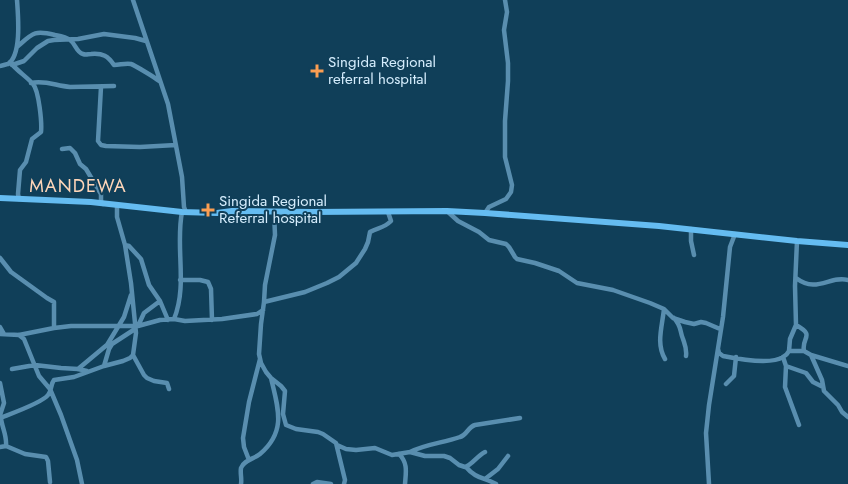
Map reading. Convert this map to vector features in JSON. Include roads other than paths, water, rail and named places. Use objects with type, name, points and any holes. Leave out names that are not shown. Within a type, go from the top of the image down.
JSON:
[{"type":"main road","points":[[0,198],[103,204],[184,212],[485,212],[691,229],[848,245]]},
{"type":"street","points":[[11,63],[17,47],[17,0]]},
{"type":"street","points":[[133,0],[168,104],[182,177],[184,212],[180,225],[180,280],[178,306],[174,319]]},
{"type":"street","points":[[485,212],[489,207],[506,198],[511,192],[512,185],[505,157],[508,81],[504,30],[507,12],[505,0]]},
{"type":"street","points":[[17,47],[36,32],[47,33],[69,39],[81,53],[103,55],[110,58],[114,65],[134,65],[154,76],[162,84]]},
{"type":"street","points":[[0,66],[24,61],[33,51],[48,41],[78,39],[104,34],[146,41]]},
{"type":"street","points":[[11,63],[35,87],[41,116],[41,129],[32,139],[26,162],[21,168],[19,199]]},
{"type":"street","points":[[31,83],[46,82],[63,86],[114,86]]},
{"type":"street","points":[[101,87],[98,141],[100,145],[140,147],[176,145]]},
{"type":"street","points":[[62,149],[70,148],[74,151],[78,162],[86,170],[102,194],[101,201],[103,204]]},
{"type":"street","points":[[0,417],[46,398],[54,380],[74,377],[123,361],[133,355],[136,327],[125,245],[117,217],[118,206]]},
{"type":"street","points":[[447,211],[458,221],[479,232],[489,240],[506,244],[517,259],[559,271],[577,282],[613,290],[664,309],[680,327],[686,345],[686,356]]},
{"type":"street","points":[[249,460],[243,438],[249,402],[260,359],[267,273],[274,238],[274,212]]},
{"type":"street","points":[[264,302],[305,292],[327,283],[348,270],[356,263],[365,249],[370,232],[384,227],[391,221],[388,212]]},
{"type":"street","points":[[691,229],[694,255]]},
{"type":"street","points":[[709,484],[706,433],[708,405],[718,349],[730,247],[735,234]]},
{"type":"street","points":[[718,349],[723,356],[765,361],[776,360],[783,357],[789,351],[790,339],[796,325],[797,241]]},
{"type":"street","points":[[125,245],[129,246],[141,259],[149,285],[160,301],[168,320]]},
{"type":"street","points":[[0,258],[11,272],[54,301],[54,328]]},
{"type":"street","points":[[796,278],[812,285],[843,279],[848,280]]},
{"type":"street","points":[[180,280],[208,282],[211,289],[212,320]]},
{"type":"street","points":[[78,369],[107,345],[126,311],[132,294]]},
{"type":"street","points":[[136,327],[144,313],[160,301]]},
{"type":"street","points":[[664,309],[660,342],[665,359]]},
{"type":"street","points":[[104,366],[109,348],[136,327],[146,323],[174,319],[185,321],[234,318],[263,310]]},
{"type":"street","points":[[254,314],[262,318]]},
{"type":"street","points":[[674,318],[694,324],[703,322],[720,329]]},
{"type":"street","points":[[796,325],[806,333],[804,351]]},
{"type":"street","points":[[0,327],[2,334],[19,335],[71,326],[136,327]]},
{"type":"street","points":[[19,335],[24,339],[39,376],[50,389],[78,460],[82,484]]},
{"type":"street","points":[[107,345],[116,342]]},
{"type":"street","points":[[789,351],[804,351],[811,355],[848,366]]},
{"type":"street","points":[[133,355],[145,376],[154,381],[167,383],[169,389]]},
{"type":"street","points":[[811,355],[825,392],[848,417]]},
{"type":"street","points":[[726,384],[734,376],[736,357]]},
{"type":"street","points":[[783,357],[786,366],[785,387],[799,426]]},
{"type":"street","points":[[260,359],[271,378],[285,391],[282,414],[287,426],[318,432],[346,449],[375,448],[389,455],[399,454],[462,436],[475,424],[520,418]]},
{"type":"street","points":[[12,369],[35,365],[88,371]]},
{"type":"street","points":[[786,366],[806,373],[814,382],[823,387]]},
{"type":"street","points":[[241,484],[241,469],[244,464],[263,451],[277,432],[278,409],[271,378]]},
{"type":"street","points":[[0,383],[4,403],[0,417],[6,435],[6,446]]},
{"type":"street","points":[[337,445],[345,482],[349,484]]},
{"type":"street","points":[[0,446],[6,446],[25,454],[46,457],[50,482]]},
{"type":"street","points":[[410,452],[424,456],[448,456],[478,477],[496,484]]},
{"type":"street","points":[[466,467],[478,455],[485,452]]},
{"type":"street","points":[[399,454],[404,459],[406,465],[405,484]]},
{"type":"street","points":[[485,479],[498,469],[508,456]]},
{"type":"street","points":[[313,484],[317,482],[331,484]]},
{"type":"place","name":"Singida Regional referral hospital","points":[[317,71]]},
{"type":"place","name":"Singida Regional Referral hospital","points":[[208,210]]},
{"type":"district","name":"MANDEWA","points":[[78,186]]}]
